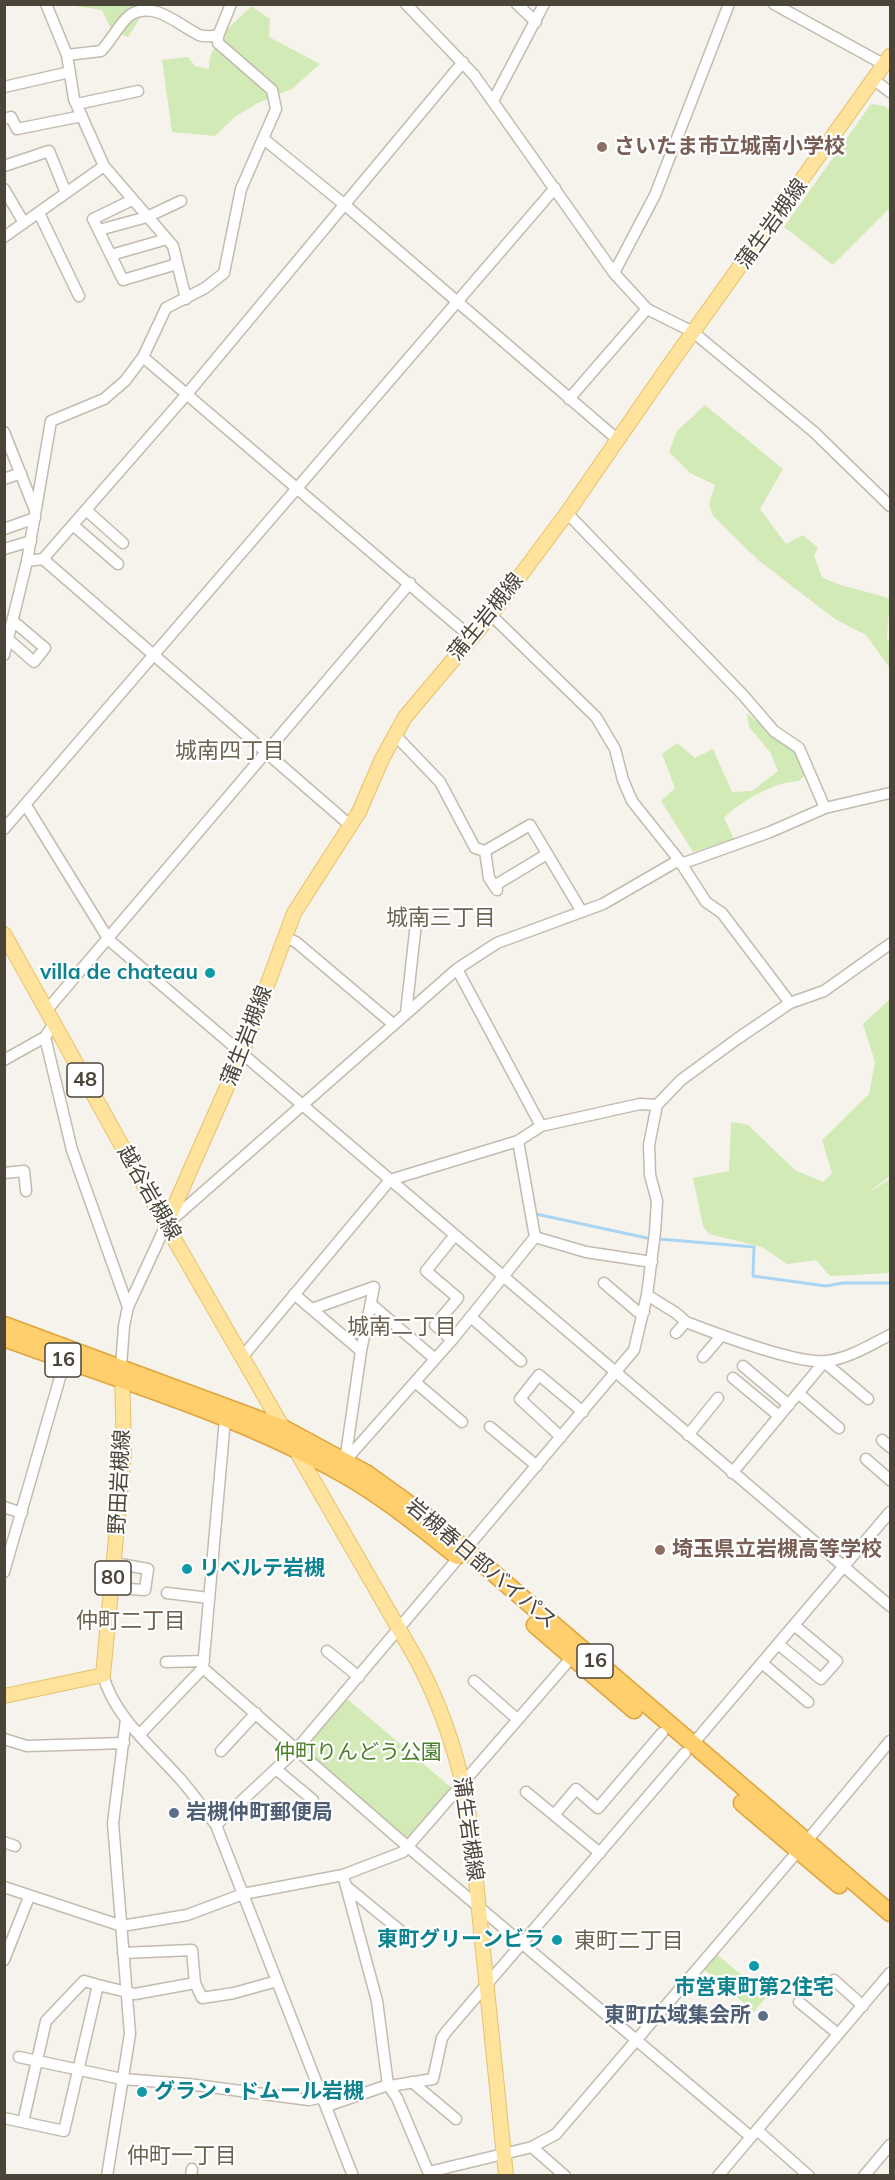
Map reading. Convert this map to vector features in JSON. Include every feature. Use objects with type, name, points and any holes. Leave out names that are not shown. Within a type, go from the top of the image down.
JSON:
[{"type":"highway","name":"岩槻春日部バイパス","points":[[4,1325],[297,1450],[372,1493],[461,1553],[802,1846],[891,1927]]},
{"type":"highway","name":"岩槻春日部バイパス","points":[[4,1338],[65,1360],[122,1374],[285,1429],[345,1461],[394,1491],[572,1657],[662,1733],[688,1749]]},
{"type":"highway","name":"岩槻春日部バイパス","points":[[802,1846],[891,1914]]},
{"type":"main road","name":"蒲生岩槻線","points":[[166,1225],[242,1053],[284,937],[305,892],[351,826],[395,735],[420,698],[491,615],[567,513],[693,332],[888,61]]},
{"type":"main road","name":"越谷岩槻線","points":[[4,934],[166,1225],[297,1450]]},
{"type":"main road","name":"野田岩槻線","points":[[103,1675],[124,1453],[122,1374]]},
{"type":"main road","name":"蒲生岩槻線","points":[[297,1450],[443,1714],[464,1779],[506,2175]]},
{"type":"main road","points":[[4,1696],[103,1675]]},
{"type":"street","points":[[46,4],[67,55],[77,104],[104,166],[173,246],[186,299]]},
{"type":"street","points":[[4,655],[27,561],[51,421],[104,399],[125,381],[143,357],[166,308],[176,301],[186,299],[224,273],[241,189],[265,140],[276,109],[272,90],[218,43],[218,36],[231,4]]},
{"type":"street","points":[[406,4],[463,62],[614,273],[647,309],[693,332],[814,432],[891,506]]},
{"type":"street","points":[[517,4],[536,22]]},
{"type":"street","points":[[493,101],[544,4]]},
{"type":"street","points":[[614,273],[655,195],[729,4]]},
{"type":"street","points":[[774,4],[888,61]]},
{"type":"street","points":[[67,55],[101,51],[130,15],[138,9],[153,8],[168,12],[201,35],[218,36]]},
{"type":"street","points":[[27,561],[43,559],[73,525],[187,394],[463,62]]},
{"type":"street","points":[[4,87],[70,72]]},
{"type":"street","points":[[874,80],[891,92]]},
{"type":"street","points":[[77,104],[138,91]]},
{"type":"street","points":[[4,119],[11,117],[17,129],[82,116]]},
{"type":"street","points":[[265,140],[345,205],[618,440]]},
{"type":"street","points":[[4,166],[49,151],[66,193]]},
{"type":"street","points":[[4,237],[104,166]]},
{"type":"street","points":[[4,830],[27,807],[555,188]]},
{"type":"street","points":[[4,189],[24,224]]},
{"type":"street","points":[[132,200],[93,219],[123,280],[177,264]]},
{"type":"street","points":[[99,230],[147,217],[181,201]]},
{"type":"street","points":[[39,213],[79,296]]},
{"type":"street","points":[[111,255],[167,239]]},
{"type":"street","points":[[569,399],[647,309]]},
{"type":"street","points":[[143,357],[472,638]]},
{"type":"street","points":[[4,432],[35,515]]},
{"type":"street","points":[[4,479],[21,473]]},
{"type":"street","points":[[86,510],[123,543]]},
{"type":"street","points":[[567,513],[774,731],[799,748],[825,808]]},
{"type":"street","points":[[4,529],[35,515]]},
{"type":"street","points":[[73,525],[118,564]]},
{"type":"street","points":[[4,549],[31,541]]},
{"type":"street","points":[[43,559],[351,826]]},
{"type":"street","points":[[46,1011],[109,940],[410,583]]},
{"type":"street","points":[[4,611],[17,605]]},
{"type":"street","points":[[491,615],[596,717],[615,749],[628,793],[680,862],[706,902],[722,914],[790,1003]]},
{"type":"street","points":[[6,640],[34,662],[45,648],[13,621]]},
{"type":"street","points":[[395,735],[440,782],[475,848],[485,851],[530,825],[582,912]]},
{"type":"street","points":[[122,1374],[124,1326],[128,1307],[166,1225],[406,1012],[458,969],[497,943],[603,904],[680,862],[770,832],[825,808],[891,793]]},
{"type":"street","points":[[27,807],[109,940],[732,1473],[891,1606]]},
{"type":"street","points":[[485,851],[489,878],[495,888],[547,854]]},
{"type":"street","points":[[406,1012],[416,923]]},
{"type":"street","points":[[284,937],[296,942],[393,1024]]},
{"type":"street","points":[[216,1826],[296,1750],[461,1553],[617,1373],[634,1350],[644,1312],[652,1262],[657,1201],[650,1175],[649,1145],[657,1105],[681,1080],[790,1003],[824,992],[891,944]]},
{"type":"street","points":[[458,969],[541,1126]]},
{"type":"street","points":[[4,1060],[45,1037],[53,1025]]},
{"type":"street","points":[[45,1037],[72,1150],[128,1307]]},
{"type":"street","points":[[243,1356],[390,1180],[518,1142],[541,1126],[640,1104],[657,1105]]},
{"type":"street","points":[[345,1461],[452,1340],[535,1238],[518,1142]]},
{"type":"street","points":[[4,1173],[24,1171],[26,1191]]},
{"type":"street","points":[[452,1340],[435,1325],[458,1298],[426,1270],[455,1235]]},
{"type":"street","points":[[535,1238],[586,1252],[652,1262]]},
{"type":"street","points":[[604,1283],[638,1312],[644,1312]]},
{"type":"street","points":[[312,1309],[374,1287],[361,1351],[345,1461]]},
{"type":"street","points":[[294,1294],[361,1351]]},
{"type":"street","points":[[647,1295],[686,1322],[773,1351],[824,1362],[843,1358],[891,1335]]},
{"type":"street","points":[[371,1304],[435,1359]]},
{"type":"street","points":[[471,1317],[521,1361]]},
{"type":"street","points":[[676,1333],[686,1322]]},
{"type":"street","points":[[704,1357],[722,1335]]},
{"type":"street","points":[[4,1572],[65,1360]]},
{"type":"street","points":[[732,1473],[824,1362]]},
{"type":"street","points":[[824,1362],[868,1399]]},
{"type":"street","points":[[743,1366],[789,1404]]},
{"type":"street","points":[[561,1437],[520,1399],[539,1376],[583,1412]]},
{"type":"street","points":[[733,1378],[779,1416]]},
{"type":"street","points":[[415,1382],[462,1422]]},
{"type":"street","points":[[798,1393],[839,1428]]},
{"type":"street","points":[[688,1435],[718,1398]]},
{"type":"street","points":[[140,1734],[203,1665],[225,1419]]},
{"type":"street","points":[[490,1427],[537,1466]]},
{"type":"street","points":[[866,1460],[891,1480]]},
{"type":"street","points":[[4,1508],[22,1513]]},
{"type":"street","points":[[19,2057],[122,2079],[183,2083],[325,2101],[389,2086],[434,2079],[442,2038],[891,1512]]},
{"type":"street","points":[[111,1588],[145,1590],[148,1569],[114,1563]]},
{"type":"street","points":[[167,1593],[209,1598]]},
{"type":"street","points":[[778,1644],[821,1679],[837,1661],[794,1625]]},
{"type":"street","points":[[327,1652],[359,1677]]},
{"type":"street","points":[[4,1887],[122,1926],[187,1915],[243,1894],[345,1880],[403,1852],[572,1657]]},
{"type":"street","points":[[166,1662],[203,1665],[296,1750],[637,2040],[809,2175]]},
{"type":"street","points":[[762,1663],[808,1702]]},
{"type":"street","points":[[103,1675],[107,1691],[126,1719],[185,1784],[216,1826],[353,2175]]},
{"type":"street","points":[[474,1681],[517,1719]]},
{"type":"street","points":[[221,1751],[256,1713]]},
{"type":"street","points":[[108,2175],[130,2034],[113,1823],[126,1719]]},
{"type":"street","points":[[554,1815],[576,1789],[598,1808],[662,1733]]},
{"type":"street","points":[[4,1739],[27,1746],[123,1743]]},
{"type":"street","points":[[345,1880],[377,2001],[389,2086],[397,2098],[414,2142],[430,2174],[532,2146],[556,2134],[891,1742]]},
{"type":"street","points":[[277,1770],[313,1800]]},
{"type":"street","points":[[526,1792],[600,1853]]},
{"type":"street","points":[[345,1880],[408,1937]]},
{"type":"street","points":[[4,1960],[29,1897]]},
{"type":"street","points":[[123,1953],[192,1950],[195,1983],[202,1998],[234,1993],[277,1981]]},
{"type":"street","points":[[718,2175],[891,1973]]},
{"type":"street","points":[[834,1980],[862,2006]]},
{"type":"street","points":[[23,2122],[46,2021],[84,1981],[135,1994],[195,1983]]},
{"type":"street","points":[[4,2118],[64,2131],[98,1985]]},
{"type":"street","points":[[799,2002],[838,2034]]},
{"type":"street","points":[[412,2082],[456,2119]]},
{"type":"street","points":[[864,2175],[891,2145]]},
{"type":"street","points":[[532,2146],[565,2175]]},
{"type":"green space","points":[[68,5],[145,5],[128,37],[112,31],[102,10]]},
{"type":"green space","points":[[251,6],[270,19],[269,37],[320,64],[292,89],[258,103],[236,116],[215,136],[172,132],[162,60],[188,57],[195,66],[209,69],[217,42]]},
{"type":"green space","points":[[871,104],[885,106],[890,111],[890,208],[833,265],[784,227]]},
{"type":"green space","points":[[705,405],[783,469],[760,509],[786,544],[803,535],[818,548],[814,556],[822,577],[890,599],[887,639],[890,643],[890,668],[866,635],[835,619],[758,560],[713,516],[709,504],[715,485],[690,473],[669,452],[677,431]]},
{"type":"green space","points":[[747,713],[795,753],[805,775],[799,781],[779,785],[758,794],[724,818],[734,839],[693,852],[661,801],[675,788],[662,754],[677,743],[695,758],[713,749],[732,792],[752,791],[778,771],[770,752],[749,727]]},
{"type":"green space","points":[[890,999],[890,1176],[868,1193],[890,1179],[890,1273],[830,1276],[816,1260],[787,1264],[762,1247],[709,1234],[703,1226],[693,1178],[729,1171],[731,1122],[748,1125],[795,1170],[823,1182],[832,1173],[822,1140],[869,1094],[875,1062],[863,1024]]},
{"type":"green space","name":"仲町りんどう公園","points":[[345,1697],[453,1789],[411,1837],[407,1838],[303,1750],[303,1747]]},
{"type":"green space","points":[[715,1953],[767,1996],[754,2012],[702,1968]]},
{"type":"waterway","points":[[536,1214],[647,1238]]},
{"type":"waterway","points":[[659,1239],[754,1247],[753,1276],[826,1286],[843,1283],[890,1283]]},
{"type":"place","name":"さいたま市立城南小学校","points":[[602,147]]},
{"type":"place","name":"villa de chateau","points":[[210,973]]},
{"type":"place","name":"埼玉県立岩槻高等学校","points":[[660,1550]]},
{"type":"place","name":"リベルテ岩槻","points":[[187,1569]]},
{"type":"place","name":"岩槻仲町郵便局","points":[[174,1813]]},
{"type":"place","name":"東町グリーンビラ","points":[[557,1940]]},
{"type":"place","name":"市営東町第2住宅","points":[[754,1966]]},
{"type":"place","name":"東町広域集会所","points":[[763,2016]]},
{"type":"place","name":"グラン・ドムール岩槻","points":[[142,2092]]},
{"type":"district","name":"城南四丁目","points":[[230,751]]},
{"type":"district","name":"城南三丁目","points":[[441,918]]},
{"type":"district","name":"城南二丁目","points":[[402,1327]]},
{"type":"district","name":"仲町二丁目","points":[[131,1621]]},
{"type":"district","name":"東町二丁目","points":[[629,1941]]},
{"type":"district","name":"仲町一丁目","points":[[182,2156]]}]
